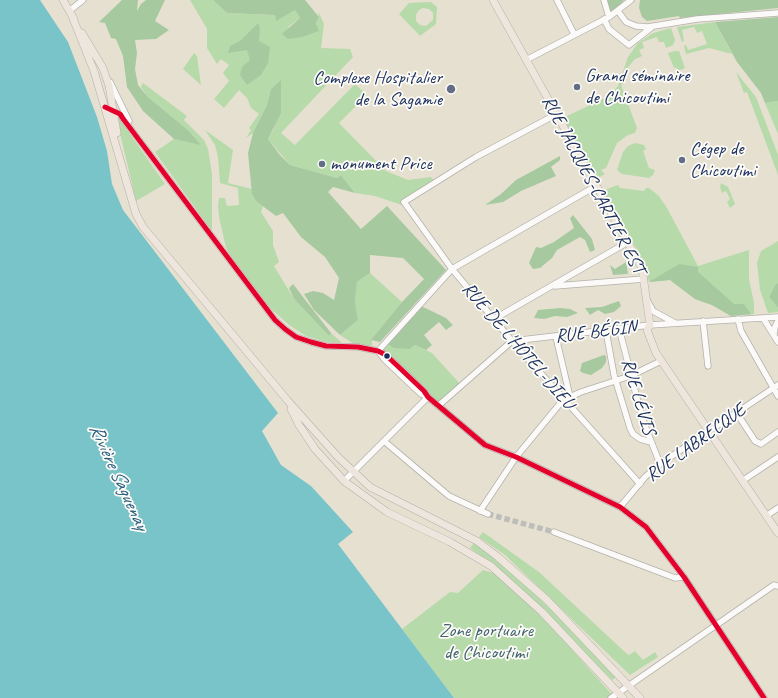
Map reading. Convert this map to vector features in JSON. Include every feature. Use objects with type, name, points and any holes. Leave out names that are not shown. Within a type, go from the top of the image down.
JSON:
[{"type":"main road","points":[[63,0],[103,68],[109,86],[123,169]]},
{"type":"main road","name":"RUE JACQUES-CARTIER EST","points":[[493,0],[555,115],[642,268],[650,325],[647,330],[661,361],[778,533]]},
{"type":"main road","points":[[71,13],[94,71],[133,207],[143,227],[288,401],[353,473],[370,487],[387,497],[477,541],[498,557],[547,600],[640,698]]},
{"type":"main road","points":[[288,401],[299,425],[316,449],[344,481],[387,512],[450,542],[491,566],[542,612],[620,695]]},
{"type":"street","points":[[71,13],[83,0]]},
{"type":"street","points":[[557,0],[574,34]]},
{"type":"street","points":[[604,0],[606,18],[614,34],[629,45],[654,26]]},
{"type":"street","points":[[526,60],[606,18],[618,11],[631,0]]},
{"type":"street","points":[[618,11],[626,22],[636,26],[654,26],[697,19],[778,13]]},
{"type":"street","points":[[103,68],[139,141]]},
{"type":"street","points":[[105,107],[120,114],[275,320],[285,329],[296,337],[326,346],[358,346],[378,351],[386,355],[424,391],[428,397],[484,445],[516,457],[620,507],[646,527],[684,577],[764,698]]},
{"type":"street","name":"RUE DE L'HÔTEL-DIEU","points":[[555,115],[476,157],[404,202],[452,269],[512,341],[563,400],[600,438],[640,484]]},
{"type":"street","points":[[378,351],[452,269],[596,186]]},
{"type":"street","points":[[494,319],[628,242]]},
{"type":"street","points":[[552,286],[644,279]]},
{"type":"street","points":[[647,299],[653,310],[675,323]]},
{"type":"street","name":"RUE BÉGIN","points":[[512,341],[650,325],[778,317]]},
{"type":"street","points":[[763,318],[778,342]]},
{"type":"street","points":[[738,319],[741,331],[776,386],[778,396]]},
{"type":"street","points":[[703,321],[708,366]]},
{"type":"street","points":[[774,335],[774,327],[778,321]]},
{"type":"street","name":"RUE LÉVIS","points":[[619,328],[630,376],[642,418],[660,464]]},
{"type":"street","points":[[606,331],[616,381],[628,422],[633,434],[640,440],[651,442]]},
{"type":"street","points":[[556,337],[570,397]]},
{"type":"street","points":[[438,406],[512,341]]},
{"type":"street","points":[[480,511],[516,457],[563,400],[630,376],[661,361]]},
{"type":"street","name":"RUE LABRECQUE","points":[[620,507],[660,464],[776,386]]},
{"type":"street","points":[[344,481],[428,397]]},
{"type":"street","points":[[736,412],[755,441],[761,444],[778,432]]},
{"type":"street","points":[[384,441],[449,496],[488,514]]},
{"type":"street","points":[[742,481],[778,457]]},
{"type":"street","points":[[766,516],[778,508]]},
{"type":"street","points":[[554,532],[675,578],[684,577]]},
{"type":"street","points":[[611,698],[620,695],[629,685],[774,585],[778,586]]},
{"type":"green space","points":[[122,0],[138,0],[137,11],[141,4],[146,0],[165,0],[155,21],[169,30],[156,39],[135,40],[137,53],[135,69],[138,85],[148,97],[188,130],[201,145],[174,139],[143,111],[127,87],[123,56],[116,39],[111,38],[105,23],[99,22]]},
{"type":"green space","points":[[190,0],[213,0],[227,13],[275,15],[276,20],[295,10],[300,18],[288,27],[302,37],[314,31],[319,17],[318,11],[324,24],[321,48],[350,49],[353,57],[281,133],[295,145],[355,84],[367,95],[339,123],[386,171],[408,180],[431,177],[435,182],[406,199],[405,206],[375,196],[355,193],[341,175],[337,178],[290,165],[268,139],[274,128],[281,97],[281,80],[271,89],[267,105],[253,133],[246,138],[251,130],[249,128],[259,114],[251,108],[247,98],[239,90],[224,108],[214,99],[229,81],[223,73],[229,65],[221,59],[217,64],[207,48],[207,29]]},
{"type":"green space","points":[[213,0],[305,0],[319,17],[316,24],[319,31],[302,37],[288,39],[282,34],[300,18],[295,10],[276,21],[275,15],[227,13]]},
{"type":"green space","points":[[604,0],[624,0],[609,17]]},
{"type":"green space","points":[[640,0],[778,0],[778,8],[680,18],[679,16],[647,21],[642,17],[639,8]]},
{"type":"green space","points":[[431,2],[437,7],[436,24],[420,36],[399,14],[409,3]],"holes":[[[423,8],[429,9],[433,13],[433,20],[426,26],[420,25],[416,21],[416,15],[419,10]]]},
{"type":"green space","points":[[778,17],[778,101],[765,103],[761,93],[737,62],[715,22]]},
{"type":"green space","points":[[715,22],[732,54],[709,48],[686,54],[684,46],[686,45],[688,50],[707,44],[702,31],[697,33],[694,27],[682,30],[684,41],[682,42],[677,27]]},
{"type":"green space","points":[[258,23],[260,28],[259,41],[270,47],[268,63],[261,75],[247,85],[240,75],[242,67],[250,60],[247,50],[228,53],[230,46],[240,41]]},
{"type":"green space","points":[[671,28],[675,40],[673,45],[666,48],[664,42],[659,42],[657,37],[642,42],[644,48],[639,50],[642,56],[635,59],[628,67],[624,78],[625,83],[621,85],[637,128],[635,133],[628,135],[617,143],[606,168],[601,170],[605,174],[600,177],[594,175],[565,123],[565,117],[609,96],[618,86],[628,57],[638,43],[653,33]]},
{"type":"green space","points":[[679,51],[685,68],[678,71],[676,67],[674,68],[668,53]]},
{"type":"green space","points":[[194,53],[197,56],[201,85],[183,69]]},
{"type":"green space","points":[[736,72],[756,97],[778,155],[778,175],[747,92],[744,93]]},
{"type":"green space","points":[[281,80],[281,113],[268,139],[280,155],[290,165],[337,178],[341,175],[355,193],[333,187],[328,192],[361,229],[387,206],[446,270],[380,342],[371,340],[402,302],[424,279],[403,258],[370,255],[370,273],[357,282],[355,301],[358,320],[340,335],[314,310],[304,294],[313,291],[323,293],[334,300],[339,278],[325,257],[301,237],[283,213],[276,216],[256,201],[252,194],[248,153],[253,133],[267,105],[271,89]]},
{"type":"green space","points":[[143,83],[187,116],[184,120],[204,140],[208,149],[212,174],[212,231],[155,152],[174,139],[200,144],[188,130],[148,97],[141,87]]},
{"type":"green space","points":[[778,101],[778,134],[765,103]]},
{"type":"green space","points":[[118,117],[165,184],[136,201],[119,129]]},
{"type":"green space","points":[[205,130],[233,150],[228,183],[252,189],[256,201],[263,206],[261,212],[273,231],[273,245],[279,262],[274,266],[294,299],[329,336],[331,333],[342,343],[326,342],[306,336],[289,325],[270,308],[233,260],[226,248],[218,206],[219,198],[225,198],[227,206],[239,205],[238,188],[220,183],[218,157],[215,145]]},
{"type":"green space","points":[[635,143],[644,145],[646,149],[643,151],[649,168],[655,170],[653,175],[649,178],[622,174],[617,170],[623,152],[628,146]]},
{"type":"green space","points":[[560,156],[560,160],[551,167],[556,176],[521,191],[503,202],[485,205],[501,194],[516,180]]},
{"type":"green space","points":[[721,183],[728,187],[735,204],[730,208],[727,202],[730,199],[726,191],[722,193],[720,187]]},
{"type":"green space","points":[[618,185],[620,188],[644,191],[646,188],[649,188],[659,196],[698,266],[749,250],[749,279],[754,303],[754,314],[731,316],[712,305],[695,299],[670,280],[649,282],[645,263],[605,195],[607,189]]},
{"type":"green space","points":[[573,215],[592,239],[595,250],[590,252],[585,240],[580,237],[557,250],[552,258],[540,268],[533,269],[529,263],[536,247],[541,248],[554,242],[574,228],[570,218]]},
{"type":"green space","points":[[778,241],[778,283],[775,285],[769,297],[778,308],[778,312],[768,313],[760,290],[757,263],[761,251]]},
{"type":"green space","points":[[626,262],[628,274],[613,275],[610,265],[615,269]]},
{"type":"green space","points":[[679,264],[698,267],[698,272],[734,304],[744,304],[751,314],[731,316],[712,305],[695,299],[670,280],[649,282]]},
{"type":"green space","points":[[370,273],[402,302],[372,340],[372,345],[368,347],[357,346],[340,335],[358,320],[355,301],[357,282]]},
{"type":"green space","points":[[778,283],[778,308],[769,297],[775,285]]},
{"type":"green space","points":[[293,284],[331,333],[329,336],[294,299],[289,288]]},
{"type":"green space","points":[[619,301],[621,306],[614,312],[605,314],[598,310],[590,315],[585,308],[602,307]]},
{"type":"green space","points":[[421,306],[446,318],[453,325],[446,330],[439,322],[424,335],[432,345],[426,350],[415,345],[410,349],[394,348],[386,343]]},
{"type":"green space","points":[[560,308],[570,309],[578,313],[567,317],[555,316],[544,319],[534,318],[538,310]]},
{"type":"green space","points":[[386,343],[410,349],[415,345],[432,353],[461,385],[438,406],[378,351]]},
{"type":"green space","points":[[604,355],[606,356],[606,362],[602,368],[591,375],[580,371],[582,363]]},
{"type":"green space","points":[[483,532],[539,572],[626,653],[629,655],[635,651],[643,660],[655,652],[658,657],[630,675],[505,555],[479,537]]},
{"type":"green space","points":[[474,543],[512,571],[618,676],[612,680],[520,587],[470,548]]},
{"type":"green space","name":"Zone portuaire de Chicoutimi","points":[[483,570],[497,574],[552,627],[615,698],[454,698],[402,629],[450,592],[458,593]]},
{"type":"water","name":"Rivière Saguenay","points":[[0,0],[40,0],[68,42],[97,117],[107,151],[112,184],[123,210],[278,413],[262,431],[281,465],[311,486],[353,532],[338,544],[454,698],[0,698]]},
{"type":"tunnel","points":[[488,514],[554,532]]},
{"type":"transit line","points":[[105,107],[120,114],[275,320],[285,329],[296,337],[326,346],[358,347],[378,351],[386,355],[424,391],[428,397],[485,445],[516,457],[620,507],[646,527],[684,577],[764,698]]},
{"type":"place","name":"Grand séminaire de Chicoutimi","points":[[577,87]]},
{"type":"place","name":"Complexe Hospitalier de la Sagamie","points":[[451,89]]},
{"type":"place","name":"Cégep de Chicoutimi","points":[[682,160]]},
{"type":"place","name":"monument Price","points":[[322,164]]}]
